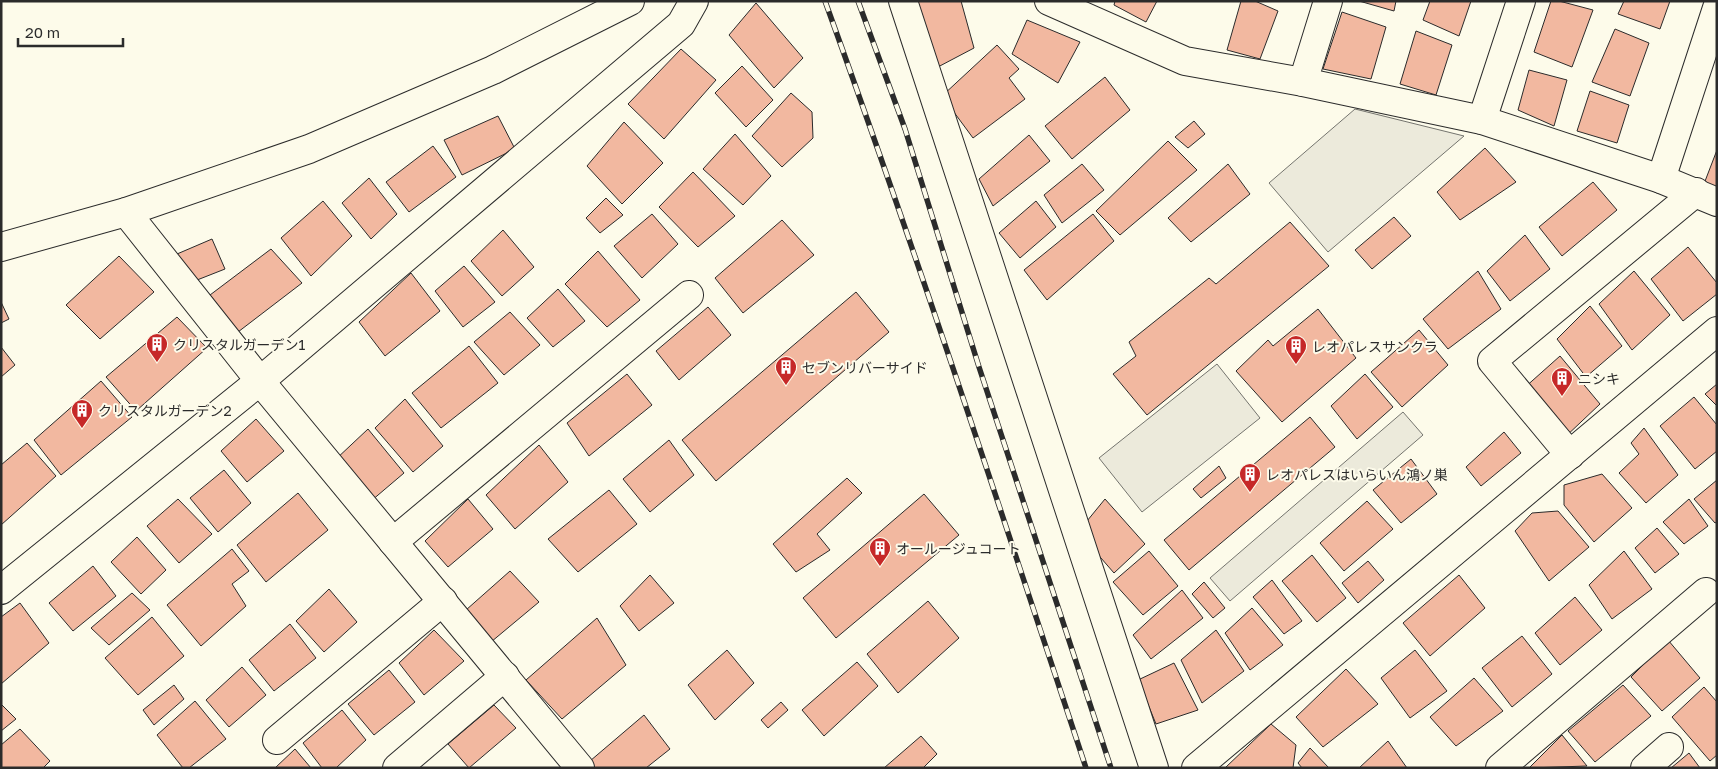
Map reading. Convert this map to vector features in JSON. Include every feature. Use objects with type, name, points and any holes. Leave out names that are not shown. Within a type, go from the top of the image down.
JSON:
[{"type":"street","points":[[1,247],[126,212],[309,149],[493,70],[630,1]]},
{"type":"street","points":[[1,590],[260,381],[681,24],[694,1]]},
{"type":"street","points":[[903,1],[1154,768]]},
{"type":"street","points":[[1049,1],[1185,61],[1303,82],[1482,120],[1661,179],[1706,197]]},
{"type":"street","points":[[1303,82],[1328,1]]},
{"type":"street","points":[[1482,120],[1521,1]]},
{"type":"street","points":[[1661,179],[1717,8]]},
{"type":"street","points":[[1570,455],[1492,361],[1706,197]]},
{"type":"street","points":[[126,212],[260,381],[580,768]]},
{"type":"street","points":[[393,542],[689,295]]},
{"type":"street","points":[[1196,768],[1717,331]]},
{"type":"street","points":[[1500,768],[1713,592]]},
{"type":"street","points":[[277,740],[443,601]]},
{"type":"street","points":[[397,768],[505,676]]},
{"type":"street","points":[[1645,768],[1669,747]]},
{"type":"shaded area","points":[[1355,109],[1464,136],[1328,252],[1269,183]]},
{"type":"shaded area","points":[[1217,364],[1260,418],[1142,512],[1099,458]]},
{"type":"shaded area","points":[[1403,412],[1423,435],[1230,601],[1210,578]]},
{"type":"building","points":[[912,1],[961,1],[974,48],[936,68]]},
{"type":"building","points":[[1115,1],[1157,1],[1146,22],[1114,5]]},
{"type":"building","points":[[1241,1],[1255,1],[1278,11],[1260,59],[1227,50]]},
{"type":"building","points":[[1359,1],[1396,1],[1394,11]]},
{"type":"building","points":[[1430,1],[1471,1],[1459,36],[1423,20]]},
{"type":"building","points":[[1551,1],[1559,1],[1593,10],[1572,67],[1534,52]]},
{"type":"building","points":[[1624,1],[1670,1],[1660,29],[1618,14]]},
{"type":"building","points":[[756,3],[803,58],[774,88],[729,35]]},
{"type":"building","points":[[1342,12],[1386,27],[1371,79],[1323,69]]},
{"type":"building","points":[[1027,20],[1080,42],[1058,83],[1012,54]]},
{"type":"building","points":[[1615,29],[1649,43],[1630,96],[1592,82]]},
{"type":"building","points":[[1416,31],[1452,45],[1436,95],[1400,84]]},
{"type":"building","points":[[997,45],[1019,69],[1009,78],[1025,99],[973,138],[942,96]]},
{"type":"building","points":[[681,49],[716,80],[664,139],[628,104]]},
{"type":"building","points":[[742,66],[773,100],[746,127],[715,93]]},
{"type":"building","points":[[1529,70],[1567,80],[1554,126],[1518,110]]},
{"type":"building","points":[[1105,77],[1130,110],[1072,159],[1045,126]]},
{"type":"building","points":[[1590,91],[1629,105],[1617,143],[1577,131]]},
{"type":"building","points":[[791,93],[812,112],[813,138],[782,167],[752,136]]},
{"type":"building","points":[[498,116],[515,149],[462,175],[444,140]]},
{"type":"building","points":[[1194,121],[1205,134],[1188,148],[1175,137]]},
{"type":"building","points":[[624,122],[663,163],[622,204],[587,166]]},
{"type":"building","points":[[735,134],[771,176],[743,205],[703,169]]},
{"type":"building","points":[[1029,135],[1050,161],[993,206],[979,179]]},
{"type":"building","points":[[1168,141],[1197,170],[1120,235],[1096,211]]},
{"type":"building","points":[[433,146],[456,177],[409,212],[386,182]]},
{"type":"building","points":[[1485,148],[1516,182],[1460,220],[1437,192]]},
{"type":"building","points":[[1717,150],[1717,195],[1702,189]]},
{"type":"building","points":[[1082,164],[1104,190],[1062,223],[1044,195]]},
{"type":"building","points":[[1228,164],[1250,194],[1191,242],[1168,218]]},
{"type":"building","points":[[693,172],[735,216],[698,247],[659,207]]},
{"type":"building","points":[[369,178],[397,214],[371,239],[342,203]]},
{"type":"building","points":[[1593,182],[1617,210],[1562,256],[1539,227]]},
{"type":"building","points":[[606,198],[623,215],[600,233],[586,218]]},
{"type":"building","points":[[323,201],[352,236],[311,276],[281,238]]},
{"type":"building","points":[[1036,201],[1056,227],[1020,258],[999,233]]},
{"type":"building","points":[[652,214],[678,244],[642,278],[614,246]]},
{"type":"building","points":[[1093,214],[1114,241],[1047,300],[1024,270]]},
{"type":"building","points":[[1394,217],[1411,236],[1372,269],[1355,250]]},
{"type":"building","points":[[782,220],[814,255],[743,313],[715,278]]},
{"type":"building","points":[[1290,222],[1329,266],[1147,415],[1113,374],[1136,356],[1129,342],[1209,278],[1216,284]]},
{"type":"building","points":[[503,230],[534,267],[502,296],[471,261]]},
{"type":"building","points":[[1525,235],[1550,269],[1510,301],[1487,271]]},
{"type":"building","points":[[212,239],[225,269],[192,282],[177,254]]},
{"type":"building","points":[[1688,247],[1717,283],[1717,294],[1683,321],[1651,279]]},
{"type":"building","points":[[271,249],[302,283],[238,332],[210,295]]},
{"type":"building","points":[[598,251],[640,300],[607,327],[565,284]]},
{"type":"building","points":[[119,256],[154,292],[100,339],[66,305]]},
{"type":"building","points":[[464,266],[495,302],[463,327],[435,291]]},
{"type":"building","points":[[1478,271],[1501,309],[1448,349],[1423,319]]},
{"type":"building","points":[[1634,271],[1670,315],[1632,350],[1599,304]]},
{"type":"building","points":[[411,273],[440,311],[385,356],[359,322]]},
{"type":"building","points":[[558,289],[585,321],[553,347],[527,318]]},
{"type":"building","name":"セブンリバーサイド","points":[[856,292],[889,332],[716,481],[682,440]]},
{"type":"building","points":[[1,302],[9,319],[1,323]]},
{"type":"building","points":[[1590,306],[1622,346],[1586,377],[1557,339]]},
{"type":"building","points":[[708,307],[731,335],[679,380],[656,351]]},
{"type":"building","name":"レオパレスサンクラ","points":[[1318,309],[1356,358],[1282,422],[1236,371],[1268,340],[1273,346]]},
{"type":"building","points":[[510,312],[540,345],[504,375],[474,342]]},
{"type":"building","name":"クリスタルガーデン1","points":[[177,317],[207,348],[136,411],[106,377]]},
{"type":"building","points":[[1419,330],[1448,365],[1402,407],[1371,372]]},
{"type":"building","points":[[469,346],[498,383],[441,428],[412,393]]},
{"type":"building","points":[[1,347],[15,365],[1,377]]},
{"type":"building","name":"ニシキ","points":[[1560,356],[1600,404],[1563,439],[1523,389]]},
{"type":"building","points":[[627,374],[652,405],[589,456],[567,423]]},
{"type":"building","points":[[1365,374],[1393,407],[1357,439],[1331,406]]},
{"type":"building","name":"クリスタルガーデン2","points":[[101,381],[132,417],[61,475],[34,440]]},
{"type":"building","points":[[1717,384],[1717,406],[1705,394]]},
{"type":"building","points":[[1694,397],[1717,425],[1717,451],[1695,469],[1660,426]]},
{"type":"building","points":[[405,399],[443,446],[413,472],[375,428]]},
{"type":"building","name":"レオパレスはいらいん鴻ノ巣","points":[[1310,417],[1335,447],[1189,570],[1164,540]]},
{"type":"building","points":[[256,419],[284,451],[247,482],[221,451]]},
{"type":"building","points":[[1644,428],[1678,475],[1646,503],[1619,473],[1639,454],[1631,443]]},
{"type":"building","points":[[368,429],[404,473],[371,501],[335,460]]},
{"type":"building","points":[[1504,432],[1521,453],[1481,486],[1466,467]]},
{"type":"building","points":[[669,440],[694,475],[650,512],[623,479]]},
{"type":"building","points":[[27,443],[56,476],[1,525],[1,465]]},
{"type":"building","points":[[539,445],[568,482],[515,529],[486,495]]},
{"type":"building","points":[[1411,459],[1437,494],[1401,523],[1373,490]]},
{"type":"building","points":[[1219,466],[1226,478],[1201,498],[1193,489]]},
{"type":"building","points":[[224,470],[251,503],[218,532],[190,498]]},
{"type":"building","points":[[1602,474],[1632,508],[1594,542],[1564,505],[1564,485]]},
{"type":"building","points":[[847,478],[862,493],[817,534],[830,550],[796,572],[773,544]]},
{"type":"building","points":[[1717,480],[1717,522],[1715,523],[1694,499]]},
{"type":"building","points":[[609,490],[637,524],[578,572],[548,539]]},
{"type":"building","points":[[298,493],[328,530],[266,582],[237,545]]},
{"type":"building","name":"オールージュコート","points":[[924,494],[959,535],[836,638],[803,598]]},
{"type":"building","points":[[178,499],[212,534],[179,563],[147,526]]},
{"type":"building","points":[[468,499],[493,529],[448,567],[425,541]]},
{"type":"building","points":[[1105,499],[1145,544],[1114,573],[1094,550],[1087,521]]},
{"type":"building","points":[[1689,499],[1708,526],[1684,544],[1663,522]]},
{"type":"building","points":[[1367,501],[1393,529],[1344,571],[1320,543]]},
{"type":"building","points":[[1558,511],[1589,547],[1549,581],[1515,531],[1532,513]]},
{"type":"building","points":[[1657,528],[1679,554],[1655,573],[1635,548]]},
{"type":"building","points":[[137,537],[166,570],[141,594],[111,562]]},
{"type":"building","points":[[232,549],[249,571],[232,584],[246,606],[201,646],[167,605]]},
{"type":"building","points":[[1149,551],[1178,586],[1143,615],[1113,582]]},
{"type":"building","points":[[1624,551],[1652,589],[1612,619],[1589,585]]},
{"type":"building","points":[[1312,555],[1346,598],[1317,622],[1282,581]]},
{"type":"building","points":[[1368,561],[1384,580],[1358,603],[1342,583]]},
{"type":"building","points":[[93,566],[116,596],[73,631],[49,603]]},
{"type":"building","points":[[510,571],[539,602],[491,642],[466,610]]},
{"type":"building","points":[[650,575],[674,603],[639,631],[620,606]]},
{"type":"building","points":[[1459,575],[1485,608],[1430,656],[1403,623]]},
{"type":"building","points":[[1272,580],[1302,621],[1284,634],[1253,597]]},
{"type":"building","points":[[1204,582],[1225,608],[1213,618],[1192,594]]},
{"type":"building","points":[[329,589],[357,622],[324,652],[296,621]]},
{"type":"building","points":[[1182,590],[1203,618],[1151,659],[1133,635]]},
{"type":"building","points":[[132,593],[150,610],[109,645],[91,628]]},
{"type":"building","points":[[1575,597],[1602,630],[1560,665],[1535,633]]},
{"type":"building","points":[[928,601],[959,638],[898,693],[867,654]]},
{"type":"building","points":[[20,603],[49,643],[1,684],[1,617]]},
{"type":"building","points":[[1252,608],[1283,645],[1250,670],[1225,633]]},
{"type":"building","points":[[152,617],[184,656],[138,695],[105,658]]},
{"type":"building","points":[[597,618],[626,665],[562,719],[526,680]]},
{"type":"building","points":[[290,624],[316,658],[274,691],[249,660]]},
{"type":"building","points":[[434,630],[464,661],[424,695],[399,663]]},
{"type":"building","points":[[1216,630],[1244,671],[1202,703],[1181,660]]},
{"type":"building","points":[[1522,636],[1552,674],[1512,707],[1482,668]]},
{"type":"building","points":[[1668,640],[1700,678],[1662,711],[1631,677]]},
{"type":"building","points":[[727,650],[754,683],[715,720],[688,685]]},
{"type":"building","points":[[1415,650],[1447,691],[1410,718],[1381,678]]},
{"type":"building","points":[[857,662],[878,686],[824,736],[802,710]]},
{"type":"building","points":[[1174,663],[1198,710],[1156,724],[1138,680]]},
{"type":"building","points":[[242,667],[266,695],[229,727],[206,700]]},
{"type":"building","points":[[1346,669],[1378,704],[1323,747],[1296,717]]},
{"type":"building","points":[[389,670],[415,702],[374,735],[348,704]]},
{"type":"building","points":[[1474,678],[1503,711],[1456,746],[1430,717]]},
{"type":"building","points":[[174,685],[184,699],[154,725],[143,710]]},
{"type":"building","points":[[1623,685],[1651,716],[1595,762],[1568,731]]},
{"type":"building","points":[[1704,687],[1717,702],[1717,755],[1710,761],[1672,717]]},
{"type":"building","points":[[195,701],[226,739],[189,768],[183,768],[157,735]]},
{"type":"building","points":[[781,702],[788,710],[768,728],[761,720]]},
{"type":"building","points":[[1,704],[16,719],[1,731]]},
{"type":"building","points":[[494,705],[516,728],[469,768],[448,744]]},
{"type":"building","points":[[342,710],[366,740],[336,768],[322,768],[303,743]]},
{"type":"building","points":[[644,715],[670,749],[646,768],[595,768],[590,761]]},
{"type":"building","points":[[1271,724],[1296,745],[1293,768],[1225,768]]},
{"type":"building","points":[[20,729],[50,761],[43,768],[1,768],[1,745]]},
{"type":"building","points":[[1562,735],[1587,766],[1529,768]]},
{"type":"building","points":[[921,736],[937,754],[923,768],[884,768]]},
{"type":"building","points":[[1388,741],[1407,768],[1359,768]]},
{"type":"building","points":[[1310,748],[1329,768],[1302,768],[1298,763]]},
{"type":"building","points":[[295,749],[311,768],[275,768]]},
{"type":"building","points":[[1689,753],[1700,768],[1671,768]]},
{"type":"railway","points":[[825,1],[926,288],[1086,768]]},
{"type":"railway","points":[[858,1],[905,129],[979,367],[1111,768]]},
{"type":"place","name":"クリスタルガーデン1","points":[[157,363]]},
{"type":"place","name":"レオパレスサンクラ","points":[[1296,365]]},
{"type":"place","name":"セブンリバーサイド","points":[[786,386]]},
{"type":"place","name":"ニシキ","points":[[1562,397]]},
{"type":"place","name":"クリスタルガーデン2","points":[[82,429]]},
{"type":"place","name":"レオパレスはいらいん鴻ノ巣","points":[[1250,493]]},
{"type":"place","name":"オールージュコート","points":[[880,567]]}]
